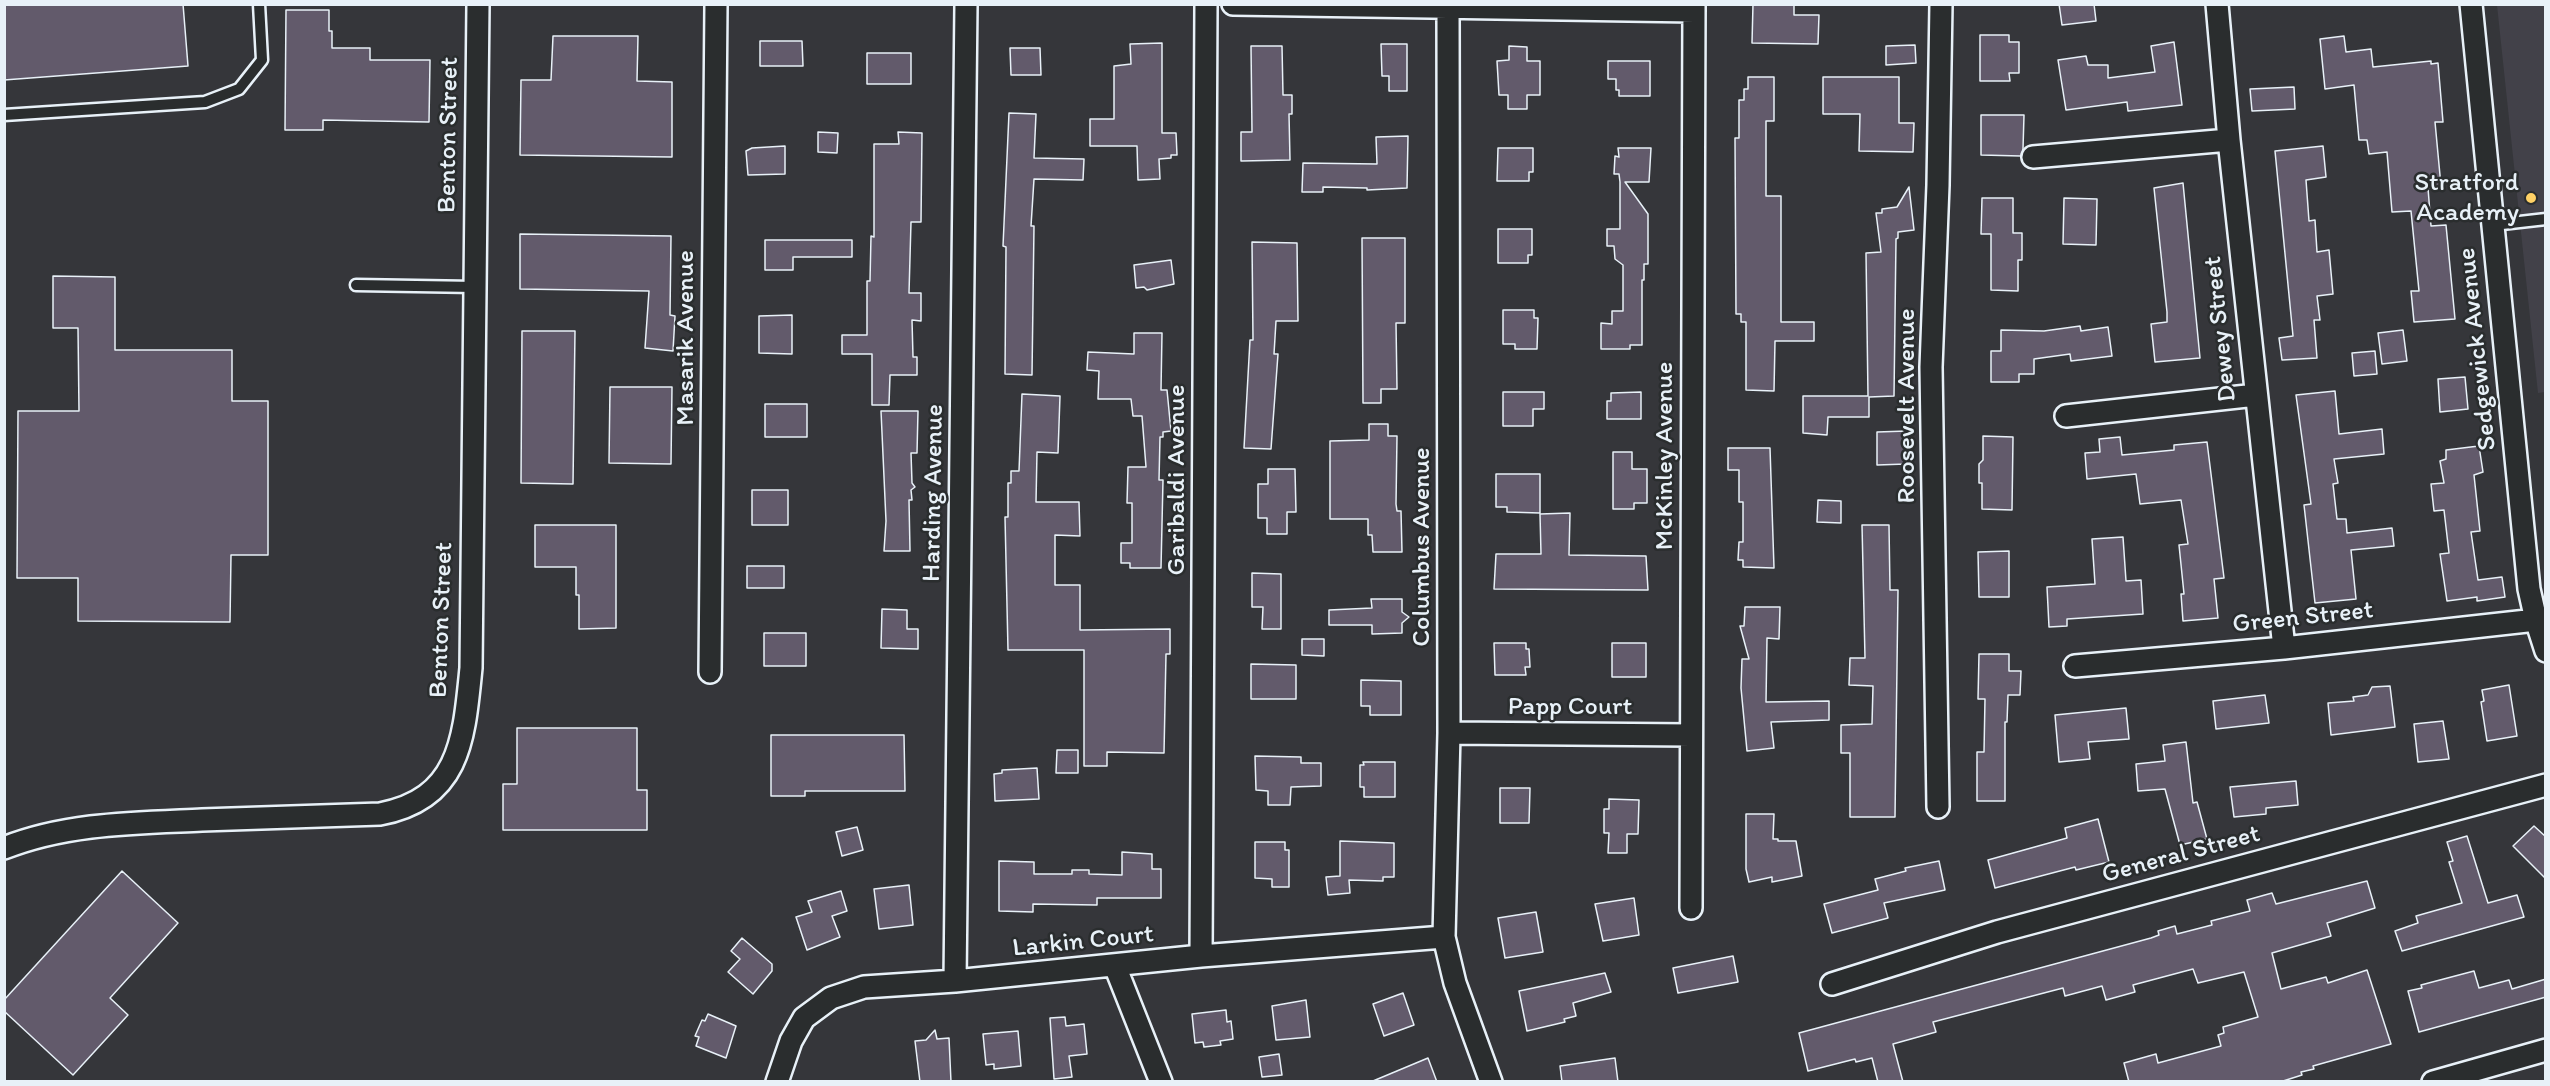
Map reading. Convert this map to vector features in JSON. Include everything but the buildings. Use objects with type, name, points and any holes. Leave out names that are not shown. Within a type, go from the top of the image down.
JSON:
[{"type":"street","name":"Benton Street","points":[[4,848],[68,829],[133,823],[380,814],[403,810],[423,800],[445,777],[459,749],[471,668],[478,4]]},
{"type":"street","points":[[708,4],[729,4]]},
{"type":"street","name":"Harding Avenue","points":[[955,981],[966,4]]},
{"type":"street","name":"Garibaldi Avenue","points":[[1201,956],[1206,4]]},
{"type":"street","points":[[1233,4],[1694,8]]},
{"type":"street","name":"Roosevelt Avenue","points":[[1938,807],[1931,366],[1938,185],[1941,4]]},
{"type":"street","name":"Dewey Street","points":[[2217,4],[2229,140],[2284,648]]},
{"type":"street","name":"Sedgewick Avenue","points":[[2470,4],[2529,589],[2546,651]]},
{"type":"street","name":"Masarik Avenue","points":[[710,672],[716,5]]},
{"type":"street","name":"Columbus Avenue","points":[[1448,6],[1449,733],[1444,937],[1455,983],[1491,1082]]},
{"type":"street","name":"McKinley Avenue","points":[[1691,908],[1694,8]]},
{"type":"street","points":[[2033,157],[2229,140]]},
{"type":"street","points":[[2066,416],[2256,395]]},
{"type":"street","name":"Green Street","points":[[2075,666],[2284,648],[2536,620]]},
{"type":"street","name":"Papp Court","points":[[1449,733],[1691,735]]},
{"type":"street","name":"General Street","points":[[1832,984],[1997,932],[2546,785]]},
{"type":"street","name":"Larkin Court","points":[[777,1082],[797,1028],[816,1007],[831,998],[864,987],[955,981],[1201,956],[1444,937]]},
{"type":"street","points":[[1115,966],[1161,1082]]},
{"type":"street","points":[[2433,1082],[2546,1050]]},
{"type":"lane","points":[[4,115],[205,102],[239,89],[262,60],[259,4]]},
{"type":"lane","points":[[2493,225],[2546,219]]},
{"type":"lane","points":[[356,285],[475,286]]},
{"type":"shaded area","name":"Stratford Academy","points":[[2497,5],[2545,5],[2545,392],[2538,393]]},
{"type":"place","name":"Stratford Academy","points":[[2531,198]]}]
